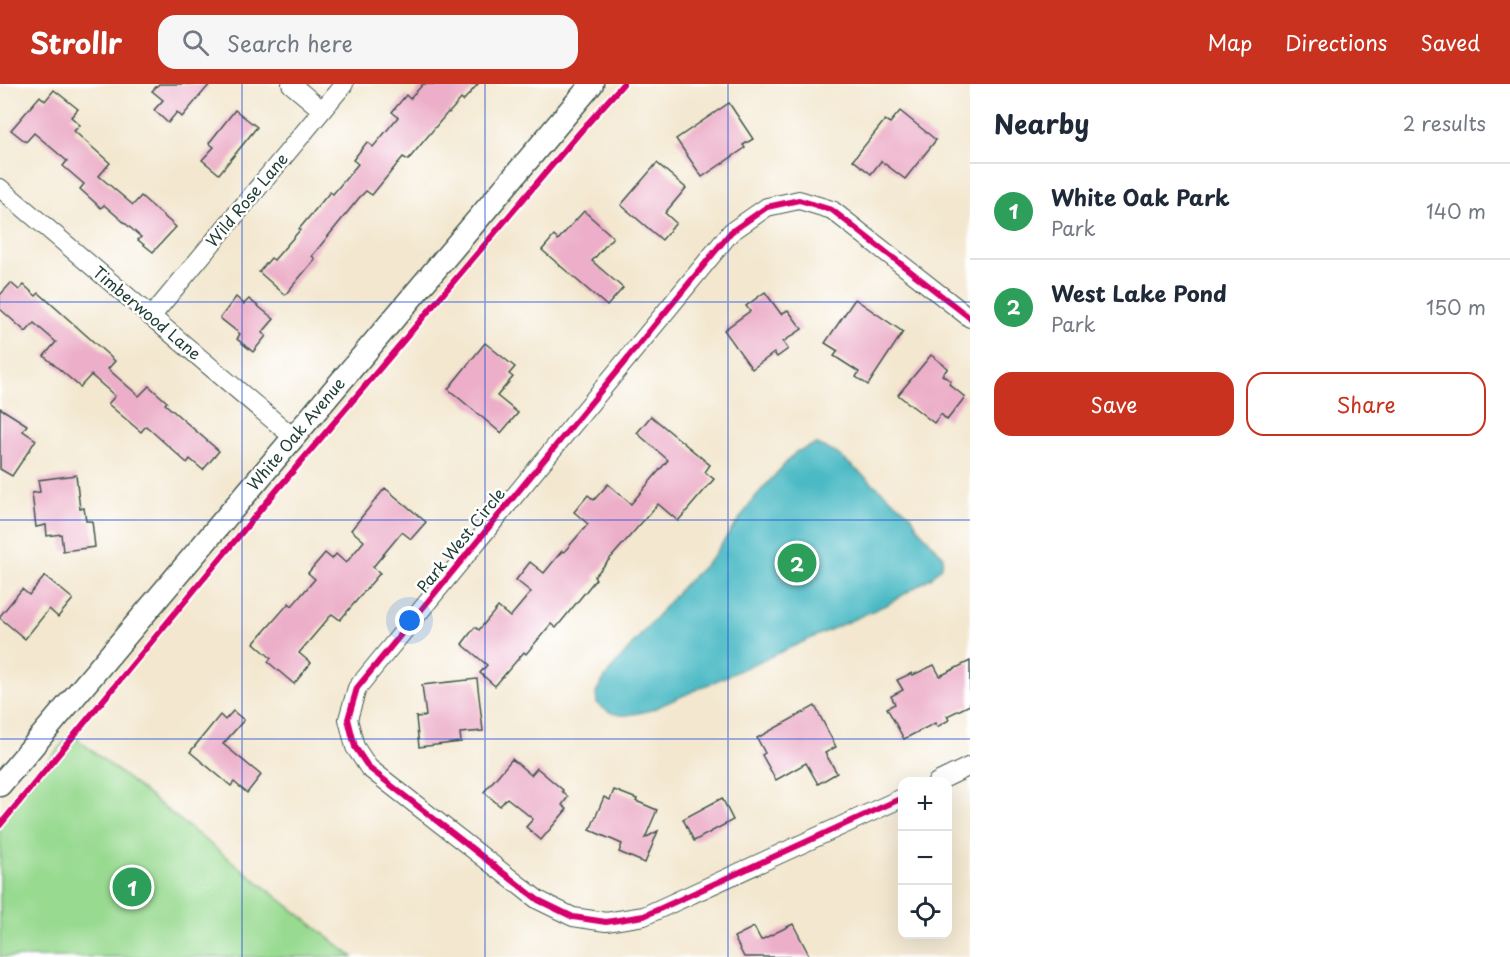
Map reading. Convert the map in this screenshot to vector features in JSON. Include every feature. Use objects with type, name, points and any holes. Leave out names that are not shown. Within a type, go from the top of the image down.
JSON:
[{"type":"street","points":[[291,84],[322,110]]},
{"type":"street","name":"Wild Rose Lane","points":[[151,317],[344,84]]},
{"type":"street","name":"White Oak Avenue","points":[[0,785],[592,84]]},
{"type":"street","name":"Timberwood Lane","points":[[0,188],[293,437]]},
{"type":"street","name":"Park West Circle","points":[[898,800],[644,916],[606,922],[573,917],[538,900],[369,768],[355,747],[348,719],[357,688],[379,661],[731,232],[767,207],[799,200],[832,210],[970,318]]},
{"type":"street","points":[[947,777],[970,766]]},
{"type":"green space","points":[[71,734],[353,957],[0,957],[0,818]]},
{"type":"water","points":[[816,444],[836,453],[911,515],[918,528],[943,556],[942,566],[932,577],[890,603],[651,710],[623,715],[604,709],[597,703],[596,692],[608,673],[682,587],[711,559],[756,496],[796,452]]},
{"type":"building","points":[[159,84],[210,84],[182,117],[177,112],[168,123],[154,110],[163,100],[152,91]]},
{"type":"building","points":[[423,84],[478,84],[463,101],[461,99],[448,112],[408,160],[403,157],[372,195],[366,191],[359,198],[312,256],[315,259],[285,295],[259,272],[271,258],[274,260],[330,192],[333,194],[358,164],[353,160],[367,142],[373,147],[398,117],[392,112],[406,95],[410,99]]},
{"type":"building","points":[[54,90],[78,109],[71,117],[80,125],[74,131],[110,163],[99,176],[133,205],[141,196],[176,227],[153,252],[138,240],[141,237],[104,205],[101,208],[80,189],[84,184],[63,166],[67,161],[34,133],[26,142],[11,130],[40,96],[45,101]]},
{"type":"building","points":[[729,103],[753,139],[743,145],[745,148],[702,177],[676,139]]},
{"type":"building","points":[[235,110],[257,127],[219,174],[202,160],[214,147],[209,143]]},
{"type":"building","points":[[900,111],[936,140],[905,179],[881,161],[871,174],[853,160],[885,120],[890,123]]},
{"type":"building","points":[[657,163],[686,188],[665,213],[676,223],[662,240],[621,205]]},
{"type":"building","points":[[584,211],[613,237],[592,261],[623,288],[607,306],[542,250],[554,236],[558,240]]},
{"type":"building","points":[[11,283],[19,290],[24,285],[36,296],[39,293],[115,361],[108,369],[139,396],[149,386],[167,402],[165,404],[219,451],[203,470],[190,459],[187,463],[146,426],[141,432],[108,404],[115,396],[91,375],[80,387],[44,356],[56,342],[34,323],[26,332],[0,309],[0,295]]},
{"type":"building","points":[[765,292],[781,314],[788,310],[802,329],[783,342],[788,349],[777,357],[774,353],[752,369],[724,330],[750,311],[746,306]]},
{"type":"building","points":[[236,297],[244,304],[249,299],[274,319],[262,333],[266,336],[253,352],[237,339],[240,334],[220,318]]},
{"type":"building","points":[[855,299],[903,332],[868,385],[856,377],[859,372],[834,356],[838,351],[825,343]]},
{"type":"building","points":[[485,343],[515,367],[509,374],[513,377],[497,396],[518,413],[501,433],[448,389]]},
{"type":"building","points":[[931,355],[948,368],[942,375],[951,381],[949,384],[965,397],[947,420],[941,414],[934,423],[898,395]]},
{"type":"building","points":[[0,408],[27,425],[23,431],[36,440],[12,476],[0,469]]},
{"type":"building","points":[[651,416],[710,465],[705,472],[714,479],[678,521],[658,504],[594,577],[596,579],[556,628],[551,624],[495,686],[480,673],[487,665],[462,644],[475,627],[479,630],[498,607],[510,617],[531,592],[516,580],[530,562],[544,573],[588,524],[574,512],[588,495],[594,500],[608,484],[631,504],[668,460],[637,433]]},
{"type":"building","points":[[76,475],[80,509],[84,508],[86,521],[92,521],[95,547],[63,551],[61,534],[47,536],[46,525],[36,527],[32,493],[40,492],[38,480]]},
{"type":"building","points":[[385,488],[426,522],[411,539],[402,532],[373,567],[380,573],[340,620],[332,614],[299,653],[311,663],[294,684],[268,662],[271,658],[254,643],[289,603],[292,606],[315,579],[308,573],[325,553],[332,559],[336,554],[346,563],[364,541],[351,530]]},
{"type":"building","points":[[45,576],[73,599],[58,617],[49,609],[25,639],[0,616],[22,589],[29,595]]},
{"type":"building","points":[[970,661],[970,705],[947,716],[949,720],[937,727],[935,723],[904,739],[887,708],[895,704],[891,696],[903,690],[897,680],[934,665],[940,676]]},
{"type":"building","points":[[477,679],[483,731],[460,733],[461,742],[419,747],[416,717],[426,716],[422,685]]},
{"type":"building","points":[[815,706],[836,747],[825,753],[837,773],[818,784],[806,763],[776,780],[762,755],[765,753],[757,738]]},
{"type":"building","points":[[233,711],[244,720],[223,744],[261,775],[247,793],[234,782],[231,786],[190,752],[220,715],[225,720]]},
{"type":"building","points":[[512,759],[531,775],[537,768],[568,797],[562,805],[567,809],[541,840],[526,827],[533,819],[507,798],[500,806],[484,792]]},
{"type":"building","points":[[614,790],[657,810],[645,838],[658,831],[645,863],[619,852],[622,844],[590,830],[604,797],[610,800]]},
{"type":"building","points":[[722,798],[733,820],[694,841],[683,819]]},
{"type":"building","points":[[793,924],[810,957],[744,957],[734,937],[754,927],[761,940]]},
{"type":"cycle path","points":[[0,825],[271,497],[623,84]]},
{"type":"cycle path","points":[[898,800],[644,916],[606,922],[573,917],[538,900],[369,768],[355,747],[348,719],[357,688],[731,232],[767,207],[799,200],[832,210],[970,318]]},
{"type":"place","name":"West Lake Pond","points":[[797,563]]},
{"type":"place","name":"White Oak Park","points":[[132,887]]}]
